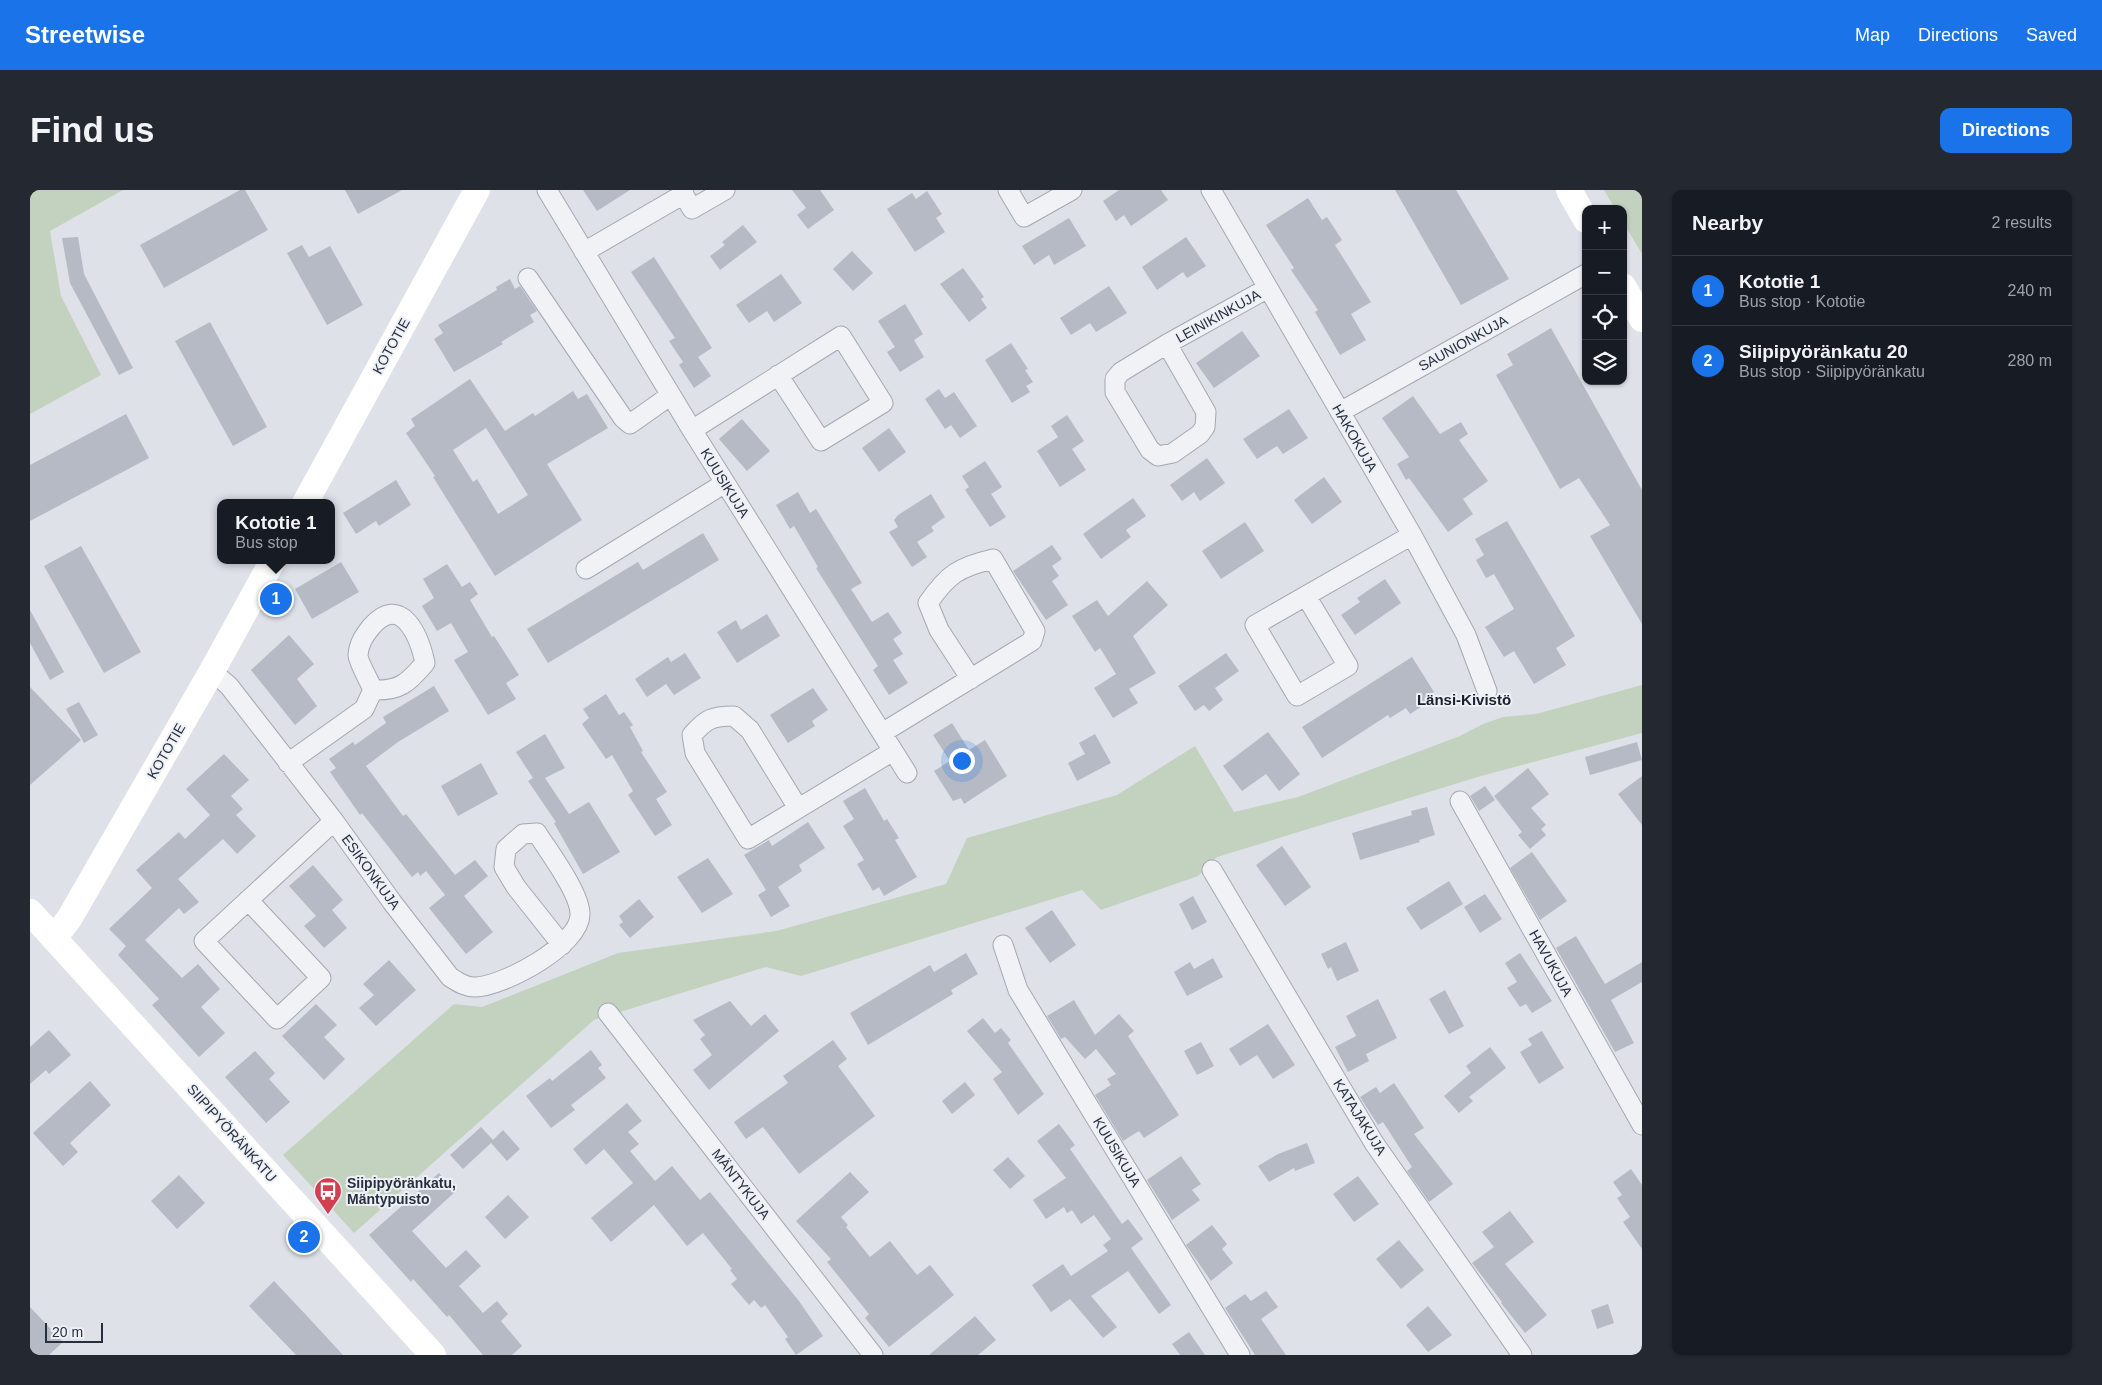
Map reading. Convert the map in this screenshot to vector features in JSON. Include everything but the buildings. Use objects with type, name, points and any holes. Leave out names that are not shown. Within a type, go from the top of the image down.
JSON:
[{"type":"street","name":"KOTOTIE","points":[[306,499],[476,190]]},
{"type":"street","name":"KUUSIKUJA","points":[[546,190],[692,430],[907,773]]},
{"type":"street","points":[[584,252],[683,192],[692,209],[725,190]]},
{"type":"street","points":[[1008,190],[1024,218],[1072,190]]},
{"type":"street","name":"HAKOKUJA","points":[[1211,190],[1412,535],[1466,634],[1487,692]]},
{"type":"street","points":[[1569,190],[1582,213]]},
{"type":"street","name":"SAUNIONKUJA","points":[[1340,412],[1582,276]]},
{"type":"street","points":[[528,278],[623,418],[630,424],[671,395]]},
{"type":"street","name":"LEINIKINKUJA","points":[[1167,344],[1206,412],[1205,427],[1200,434],[1173,453],[1158,456],[1150,450],[1115,392],[1115,379],[1121,372],[1167,344],[1268,288]]},
{"type":"street","points":[[1627,293],[1642,319]]},
{"type":"street","points":[[692,430],[778,375],[841,336],[882,403],[821,442],[778,375]]},
{"type":"street","points":[[586,569],[725,483]]},
{"type":"street","points":[[1306,596],[1348,666],[1297,696],[1256,625],[1306,596],[1412,535]]},
{"type":"street","points":[[882,733],[1032,641],[1035,631],[993,559],[968,565],[942,582],[928,603],[939,630],[971,678]]},
{"type":"street","name":"KOTOTIE","points":[[54,938],[69,918],[212,671],[271,564]]},
{"type":"street","name":"ESIKONKUJA","points":[[212,671],[229,686],[334,821],[450,977],[461,984],[474,987],[497,983],[532,966],[562,944],[572,936],[581,916],[576,898],[537,833],[523,834],[506,849],[504,866],[516,887],[562,944]]},
{"type":"street","points":[[288,763],[364,709],[373,690]]},
{"type":"street","points":[[798,808],[750,730],[734,716],[717,716],[703,723],[692,736],[695,753],[748,839],[893,751]]},
{"type":"street","name":"HAVUKUJA","points":[[1460,801],[1642,1124]]},
{"type":"street","points":[[248,900],[321,978],[277,1020],[204,941],[248,900],[334,821]]},
{"type":"street","name":"KATAJAKUJA","points":[[1212,870],[1374,1143],[1522,1355]]},
{"type":"street","name":"SIIPIPYÖRÄNKATU","points":[[30,912],[433,1355]]},
{"type":"street","name":"KUUSIKUJA","points":[[1003,945],[1018,990],[1240,1355]]},
{"type":"street","name":"MÄNTYKUJA","points":[[608,1013],[873,1355]]},
{"type":"green space","points":[[30,190],[123,190],[50,231],[61,296],[101,375],[30,414]]},
{"type":"green space","points":[[1604,190],[1637,190],[1642,199],[1642,254],[1627,229],[1627,205],[1613,205]]},
{"type":"green space","points":[[1642,685],[1642,733],[1481,776],[1217,857],[1198,876],[1101,910],[1082,890],[801,976],[766,967],[594,1020],[354,1233],[283,1155],[454,1004],[482,1007],[618,953],[776,931],[946,884],[967,838],[1117,795],[1195,746],[1234,812],[1298,797],[1460,736],[1483,724],[1503,717],[1536,714]]},
{"type":"place","name":"Kototie 1","points":[[276,599]]},
{"type":"place","name":"Siipipyöränkatu, Mäntypuisto","points":[[328,1215]]},
{"type":"place","name":"Siipipyöränkatu 20","points":[[304,1237]]},
{"type":"district","name":"Länsi-Kivistö","points":[[1464,700]]}]
